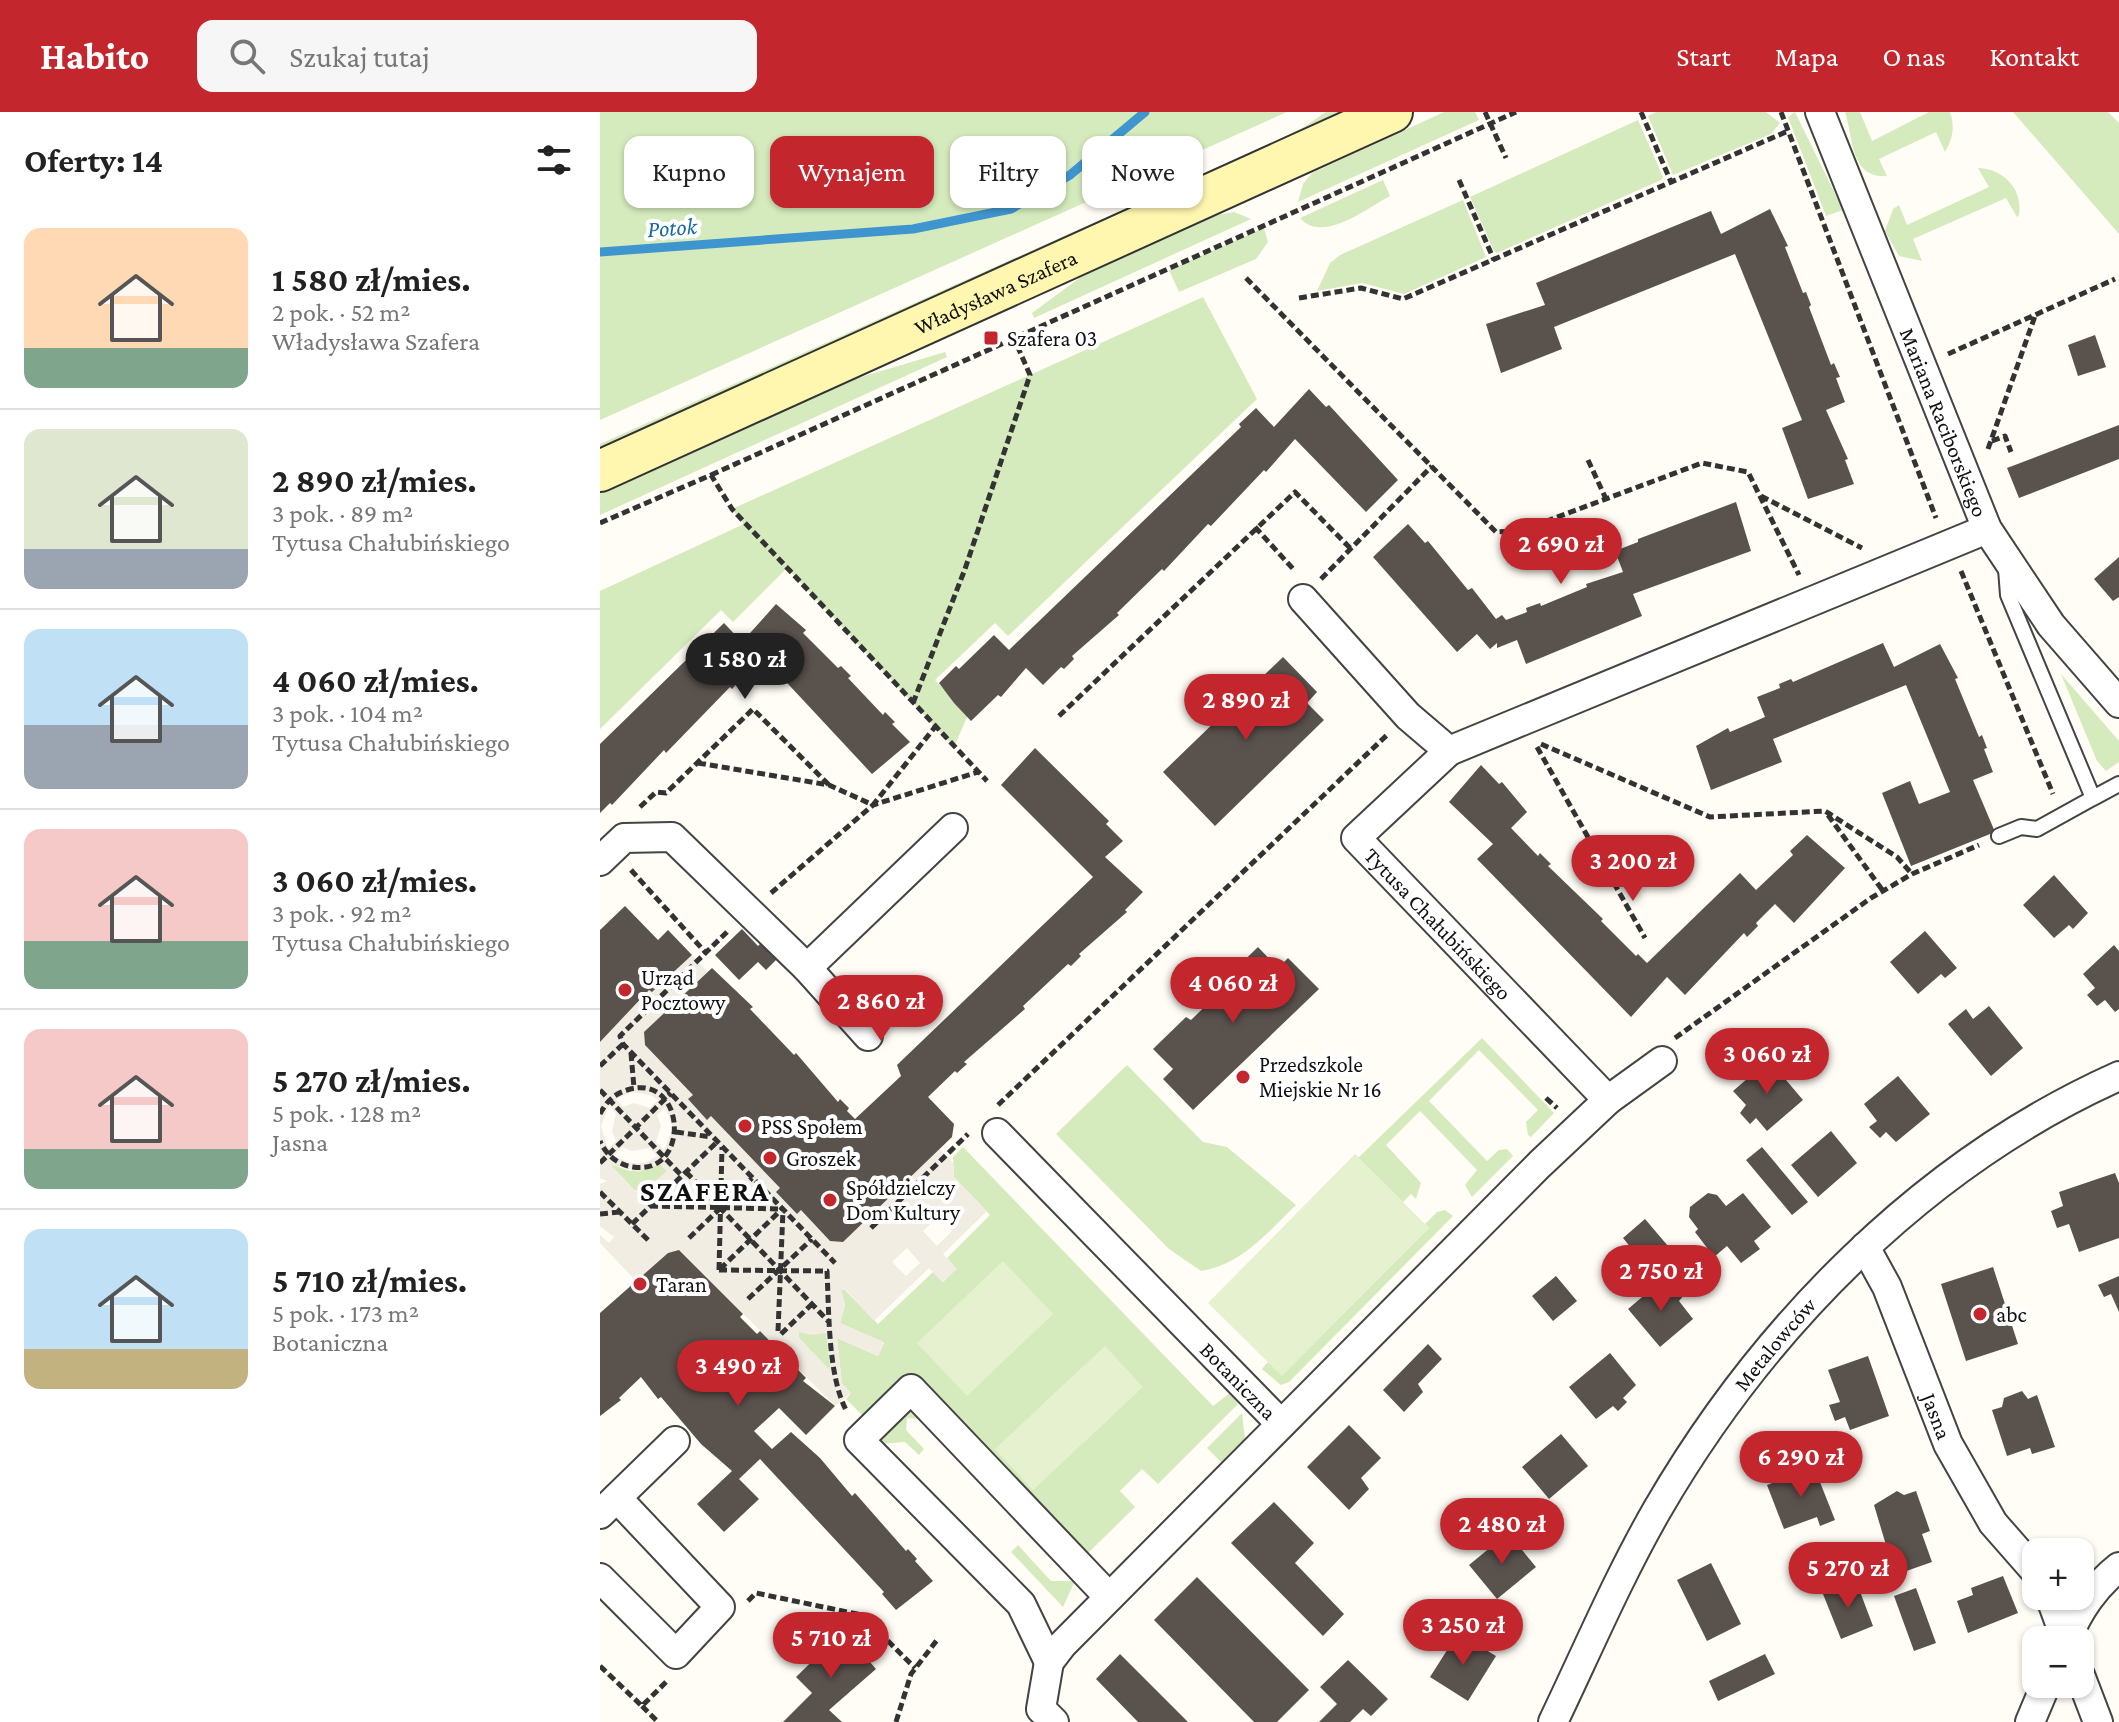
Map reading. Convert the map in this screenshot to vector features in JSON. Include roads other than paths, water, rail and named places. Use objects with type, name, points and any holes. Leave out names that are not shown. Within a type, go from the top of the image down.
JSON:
[{"type":"street","name":"Władysława Szafera","points":[[600,471],[1392,112]]},
{"type":"street","name":"Mariana Raciborskiego","points":[[1820,112],[1987,529],[2051,625],[2119,703]]},
{"type":"street","points":[[1303,599],[1408,716],[1449,751],[1987,529]]},
{"type":"street","name":"Tytusa Chałubińskiego","points":[[1449,751],[1356,838],[1608,1100]]},
{"type":"street","points":[[807,968],[953,828]]},
{"type":"street","points":[[606,856],[624,838],[672,837],[750,910],[868,1036]]},
{"type":"street","points":[[1281,1424],[1540,1164],[1608,1100],[1668,1050]]},
{"type":"street","name":"Metalowców","points":[[1553,1722],[1639,1543],[1697,1447],[1740,1385],[1800,1313],[1865,1247],[1924,1197],[2038,1117],[2119,1076]]},
{"type":"street","name":"Botaniczna","points":[[993,1119],[1281,1424],[1109,1597],[1049,1662]]},
{"type":"street","name":"Jasna","points":[[1865,1247],[1887,1287],[1948,1444],[1993,1523],[2022,1556]]},
{"type":"street","points":[[1054,1722],[1041,1709],[1049,1662],[1021,1604],[855,1430],[911,1389],[1109,1597]]},
{"type":"street","points":[[600,1578],[676,1654],[720,1607],[608,1506],[675,1441]]},
{"type":"street","points":[[2072,1626],[2099,1582],[2119,1567]]},
{"type":"street","points":[[2030,1722],[2040,1698]]},
{"type":"street","points":[[2089,1698],[2098,1722]]},
{"type":"lane","points":[[2005,557],[2008,595],[2093,798]]},
{"type":"lane","points":[[1999,836],[2021,827],[2037,829],[2119,784]]},
{"type":"waterway","name":"Potok","points":[[600,252],[913,229],[1011,209],[1070,175],[1145,112]]},
{"type":"place","name":"Szafera 03","points":[[991,338]]},
{"type":"place","name":"Urząd Pocztowy","points":[[625,990]]},
{"type":"place","name":"Przedszkole Miejskie Nr 16","points":[[1243,1077]]},
{"type":"place","name":"PSS Społem","points":[[745,1126]]},
{"type":"place","name":"Groszek","points":[[770,1158]]},
{"type":"place","name":"Spółdzielczy Dom Kultury","points":[[830,1200]]},
{"type":"place","name":"Taran","points":[[640,1284]]},
{"type":"place","name":"abc","points":[[1980,1314]]},
{"type":"district","name":"SZAFERA","points":[[705,1190]]}]
